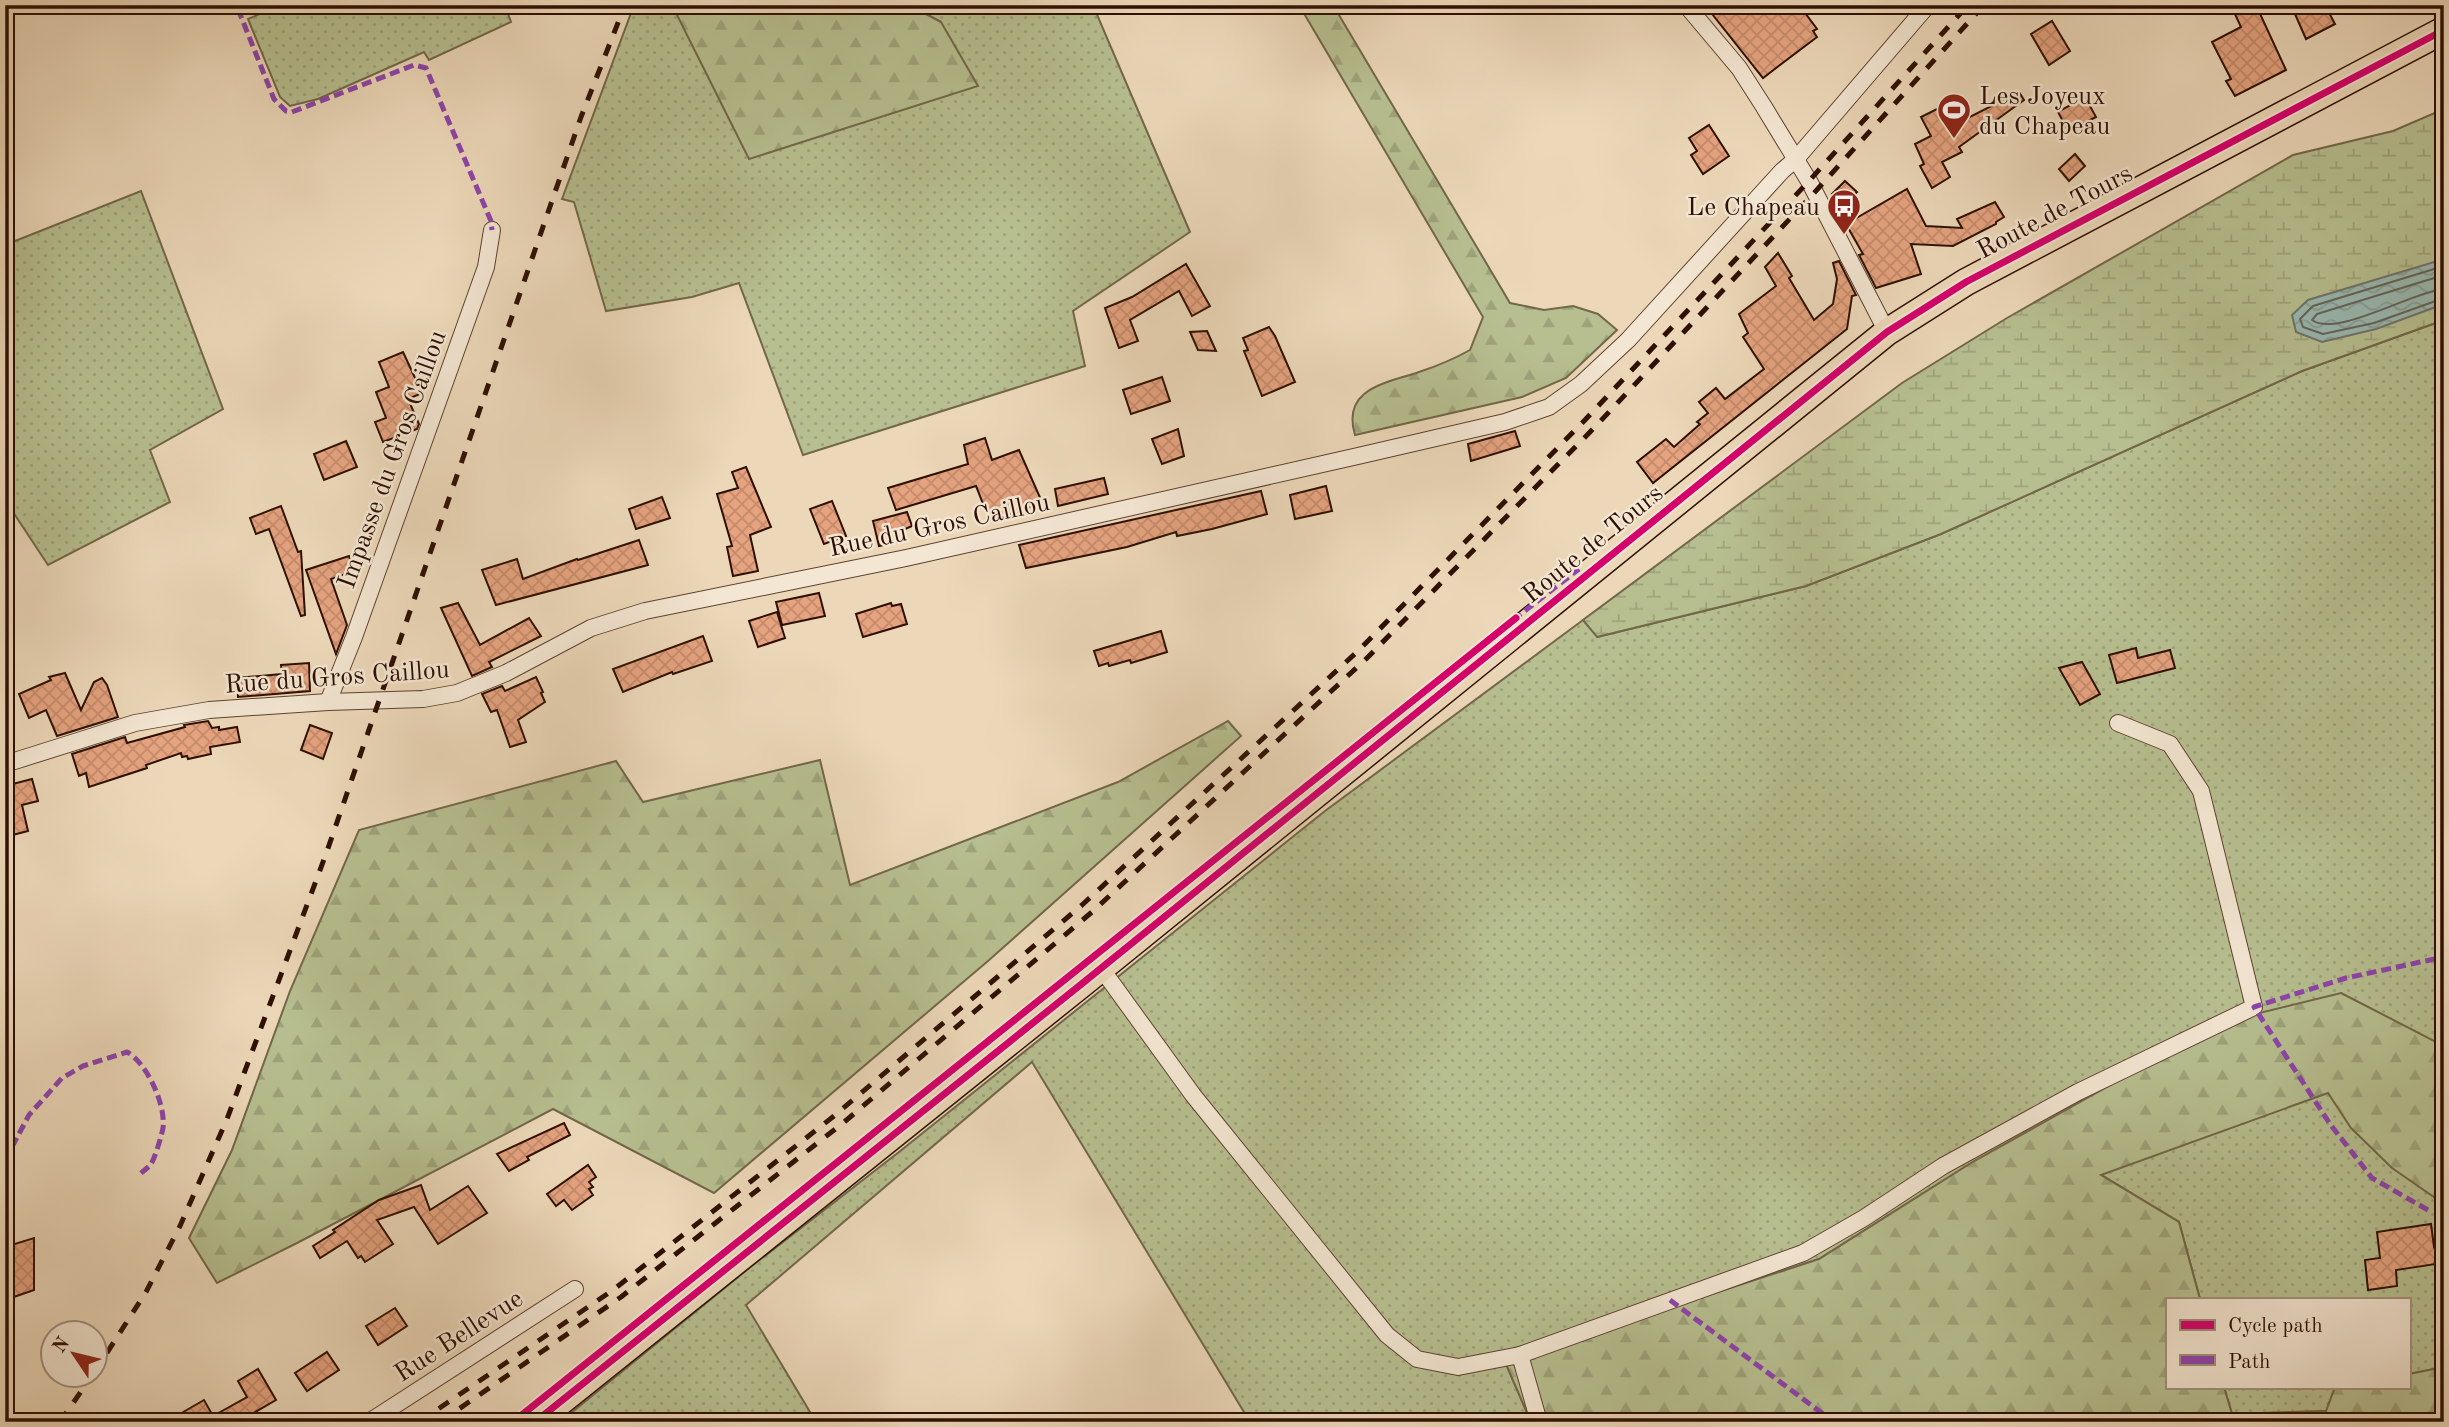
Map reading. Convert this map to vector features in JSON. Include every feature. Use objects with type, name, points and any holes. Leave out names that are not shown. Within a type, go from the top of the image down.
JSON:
[{"type":"main road","name":"Route de Tours","points":[[535,1422],[1887,332],[1966,282],[2444,30]]},
{"type":"street","points":[[1686,5],[1739,68],[1796,159],[1887,332]]},
{"type":"street","name":"Rue du Gros Caillou","points":[[5,764],[135,723],[209,710],[422,699],[457,693],[506,673],[591,628],[645,611],[905,558],[1505,422],[1549,408],[1581,384],[1628,340],[1796,159],[1928,5]]},
{"type":"street","name":"Impasse du Gros Caillou","points":[[328,702],[354,637],[486,267],[492,230]]},
{"type":"street","points":[[1101,968],[1193,1096],[1387,1335],[1417,1359],[1458,1367],[1520,1355],[1802,1253],[1864,1218],[1943,1166],[2078,1092],[2254,1007],[2200,791],[2170,744],[2118,723]]},
{"type":"street","name":"Rue Bellevue","points":[[369,1422],[575,1289]]},
{"type":"street","points":[[1520,1355],[1539,1422]]},
{"type":"green space","points":[[280,5],[505,5],[511,22],[429,60],[424,52],[318,99],[290,106],[280,97],[248,19]]},
{"type":"green space","points":[[634,5],[672,5],[941,22],[909,5],[1104,5],[1095,10],[1190,232],[1073,311],[1085,366],[803,455],[739,283],[692,297],[606,311],[574,202],[562,199]]},
{"type":"green space","points":[[672,5],[909,5],[941,22],[978,86],[749,159]]},
{"type":"green space","points":[[1299,5],[1333,5],[1510,303],[1544,310],[1573,306],[1598,314],[1617,330],[1566,378],[1522,397],[1355,435],[1352,419],[1361,397],[1381,384],[1432,367],[1470,350],[1483,317]]},
{"type":"green space","points":[[2444,109],[2444,320],[2302,371],[1941,534],[1806,586],[1597,637],[1583,620],[1902,383],[2007,318],[2293,155],[2393,131]]},
{"type":"green space","points":[[141,191],[223,409],[150,450],[170,502],[48,565],[5,495],[5,245]]},
{"type":"green space","points":[[2444,320],[2444,1367],[2410,1374],[2410,1298],[2200,1298],[2179,1222],[2029,1131],[1971,1163],[1819,1259],[1505,1361],[1531,1422],[1250,1422],[1032,1062],[746,1305],[816,1422],[560,1422],[748,1269],[899,1152],[1325,811],[1583,620],[1598,637],[1806,586],[1941,534],[2302,371]]},
{"type":"green space","points":[[1228,721],[1241,736],[988,961],[714,1193],[553,1109],[217,1283],[189,1238],[232,1150],[290,991],[359,830],[616,761],[643,802],[820,760],[850,885],[1118,782]]},
{"type":"green space","points":[[2341,993],[2444,1046],[2444,1204],[2392,1168],[2351,1128],[2328,1093],[2101,1175],[2179,1222],[2200,1298],[2166,1298],[2166,1388],[2224,1388],[2232,1414],[2326,1411],[2335,1388],[2410,1388],[2410,1374],[2444,1367],[2444,1422],[1531,1422],[1505,1362],[1819,1259],[1971,1163],[2223,1022]]},
{"type":"green space","points":[[2224,1388],[2335,1388],[2327,1411],[2232,1414]]},
{"type":"water","points":[[2444,259],[2444,304],[2376,329],[2322,342],[2296,332],[2292,315],[2308,300]]},
{"type":"building","points":[[1705,5],[1799,5],[1817,29],[1813,31],[1817,37],[1763,78]]},
{"type":"building","points":[[2249,5],[2256,5],[2286,70],[2235,96],[2226,81],[2231,79],[2212,42],[2241,27],[2234,12]]},
{"type":"building","points":[[2291,5],[2325,5],[2335,24],[2306,39]]},
{"type":"building","points":[[2052,21],[2070,51],[2049,65],[2031,34]]},
{"type":"building","name":"Les Joyeux du Chapeau","points":[[2019,92],[2024,100],[1959,147],[1962,152],[1942,162],[1950,177],[1932,188],[1920,166],[1924,164],[1915,144],[1931,136],[1921,117],[1943,106],[1950,118],[1958,114],[1962,121]]},
{"type":"building","points":[[2085,97],[2096,117],[2068,131],[2058,112]]},
{"type":"building","points":[[1709,125],[1729,156],[1703,174],[1691,155],[1697,151],[1689,138]]},
{"type":"building","points":[[2075,154],[2085,166],[2069,181],[2059,169]]},
{"type":"building","points":[[1845,181],[1857,192],[1844,205],[1832,194]]},
{"type":"building","points":[[1907,189],[1926,226],[1962,228],[1957,219],[1995,202],[2004,217],[1996,224],[1953,246],[1911,244],[1921,274],[1876,288],[1859,255],[1863,254],[1846,224]]},
{"type":"building","points":[[1778,253],[1792,276],[1789,278],[1814,320],[1833,304],[1837,279],[1833,263],[1839,261],[1856,295],[1852,296],[1847,329],[1653,483],[1637,462],[1666,439],[1674,447],[1700,424],[1697,422],[1708,413],[1699,402],[1716,388],[1725,399],[1764,369],[1743,337],[1748,333],[1739,314],[1776,286],[1765,267]]},
{"type":"building","points":[[1186,264],[1210,306],[1192,316],[1179,291],[1130,320],[1138,341],[1119,348],[1105,308],[1132,297]]},
{"type":"building","points":[[1269,327],[1295,382],[1262,396],[1244,351],[1248,350],[1243,338]]},
{"type":"building","points":[[1207,331],[1216,351],[1198,350],[1190,332]]},
{"type":"building","points":[[403,352],[422,393],[408,399],[419,424],[417,429],[383,442],[375,422],[386,418],[376,392],[389,387],[379,362]]},
{"type":"building","points":[[1162,377],[1170,401],[1131,414],[1123,390]]},
{"type":"building","points":[[1178,429],[1184,456],[1162,464],[1152,439]]},
{"type":"building","points":[[1515,431],[1520,446],[1471,461],[1468,444]]},
{"type":"building","points":[[985,438],[992,460],[1019,450],[1042,502],[1019,512],[989,519],[976,486],[896,510],[888,488],[968,464],[964,445]]},
{"type":"building","points":[[346,441],[357,467],[324,480],[314,454]]},
{"type":"building","points":[[746,467],[771,527],[750,535],[758,571],[733,576],[727,547],[732,546],[717,494],[738,488],[732,472]]},
{"type":"building","points":[[1104,478],[1108,494],[1058,506],[1055,489]]},
{"type":"building","points":[[1326,486],[1332,511],[1295,519],[1290,495]]},
{"type":"building","points":[[1261,491],[1267,514],[1212,529],[1177,536],[1176,532],[1127,547],[1026,568],[1019,545]]},
{"type":"building","points":[[662,497],[670,518],[636,529],[629,509]]},
{"type":"building","points":[[832,501],[846,536],[824,544],[810,509]]},
{"type":"building","points":[[281,506],[298,552],[301,551],[305,615],[301,616],[269,529],[256,534],[250,518]]},
{"type":"building","points":[[907,512],[912,526],[903,530],[907,540],[879,546],[873,521]]},
{"type":"building","points":[[639,540],[648,565],[496,605],[482,570],[517,559],[523,579]]},
{"type":"building","points":[[349,556],[354,571],[331,579],[347,625],[336,654],[306,570]]},
{"type":"building","points":[[819,593],[825,616],[782,625],[776,602]]},
{"type":"building","points":[[458,603],[480,645],[529,618],[541,636],[489,662],[492,667],[472,676],[441,608]]},
{"type":"building","points":[[891,603],[892,606],[901,604],[907,624],[863,637],[856,614]]},
{"type":"building","points":[[777,612],[785,638],[758,647],[749,621]]},
{"type":"building","points":[[1161,631],[1167,652],[1131,663],[1130,660],[1099,666],[1094,651]]},
{"type":"building","points":[[703,636],[712,661],[673,674],[672,672],[623,692],[613,669]]},
{"type":"building","points":[[2136,648],[2138,658],[2170,650],[2175,668],[2117,683],[2109,655]]},
{"type":"building","points":[[2082,662],[2100,694],[2080,705],[2059,668]]},
{"type":"building","points":[[309,663],[310,691],[238,697],[237,678],[282,674],[281,665]]},
{"type":"building","points":[[65,673],[81,710],[94,682],[102,678],[118,717],[57,736],[46,710],[29,718],[19,694],[51,680],[49,677]]},
{"type":"building","points":[[536,677],[545,702],[518,720],[526,742],[510,747],[497,710],[491,712],[482,694],[502,686],[505,691]]},
{"type":"building","points":[[208,721],[212,728],[219,727],[219,730],[237,727],[240,742],[210,747],[211,754],[188,759],[187,756],[182,757],[181,753],[146,765],[147,768],[89,787],[86,773],[79,776],[72,754],[125,737],[127,743],[185,727],[184,725]]},
{"type":"building","points":[[310,725],[332,733],[323,759],[301,750]]},
{"type":"building","points":[[32,779],[38,801],[22,805],[28,831],[5,837],[5,786]]},
{"type":"building","points":[[564,1123],[570,1135],[527,1157],[529,1160],[509,1171],[497,1154]]},
{"type":"building","points":[[588,1165],[596,1177],[589,1182],[593,1187],[589,1189],[593,1195],[572,1210],[564,1200],[556,1206],[547,1194]]},
{"type":"building","points":[[421,1185],[430,1210],[468,1186],[487,1213],[438,1244],[414,1207],[377,1220],[393,1244],[365,1262],[361,1256],[358,1258],[347,1241],[320,1258],[313,1246],[335,1232],[333,1230],[379,1200]]},
{"type":"building","points":[[2431,1224],[2434,1247],[2436,1246],[2436,1264],[2396,1270],[2397,1286],[2368,1290],[2365,1260],[2380,1258],[2377,1232]]},
{"type":"building","points":[[34,1238],[34,1290],[5,1300],[5,1247]]},
{"type":"building","points":[[395,1308],[407,1326],[378,1345],[366,1326]]},
{"type":"building","points":[[327,1352],[339,1370],[307,1391],[295,1373]]},
{"type":"building","points":[[258,1369],[276,1400],[238,1422],[166,1422],[204,1400],[213,1416],[247,1397],[238,1381]]},
{"type":"railway","points":[[108,1351],[146,1292],[180,1226],[227,1119],[326,854],[581,117],[625,5]]},
{"type":"railway","points":[[419,1422],[613,1290],[834,1116],[1082,905],[1358,651],[1585,420],[1809,181],[1968,5]]},
{"type":"railway","points":[[440,1422],[621,1297],[843,1123],[1092,912],[1366,659],[1594,428],[1814,193],[1984,5]]},
{"type":"railway","points":[[60,1422],[83,1388]]},
{"type":"marked path","points":[[238,9],[274,99],[286,111],[292,112],[414,65],[426,68],[491,221],[492,230]]},
{"type":"marked path","points":[[1513,620],[1579,569]]},
{"type":"marked path","points":[[2428,1210],[2372,1178],[2330,1124],[2254,1007],[2346,978],[2444,957]]},
{"type":"marked path","points":[[5,1160],[29,1115],[62,1078],[83,1066],[127,1052],[141,1065],[154,1086],[163,1119],[153,1161],[139,1175]]},
{"type":"marked path","points":[[1670,1300],[1834,1422]]},
{"type":"cycle path","points":[[535,1422],[1887,332],[1966,282],[2444,30]]},
{"type":"cycle path","points":[[513,1422],[1516,618]]},
{"type":"place","name":"Les Joyeux du Chapeau","points":[[1954,140]]},
{"type":"place","name":"Le Chapeau","points":[[1844,236]]}]
